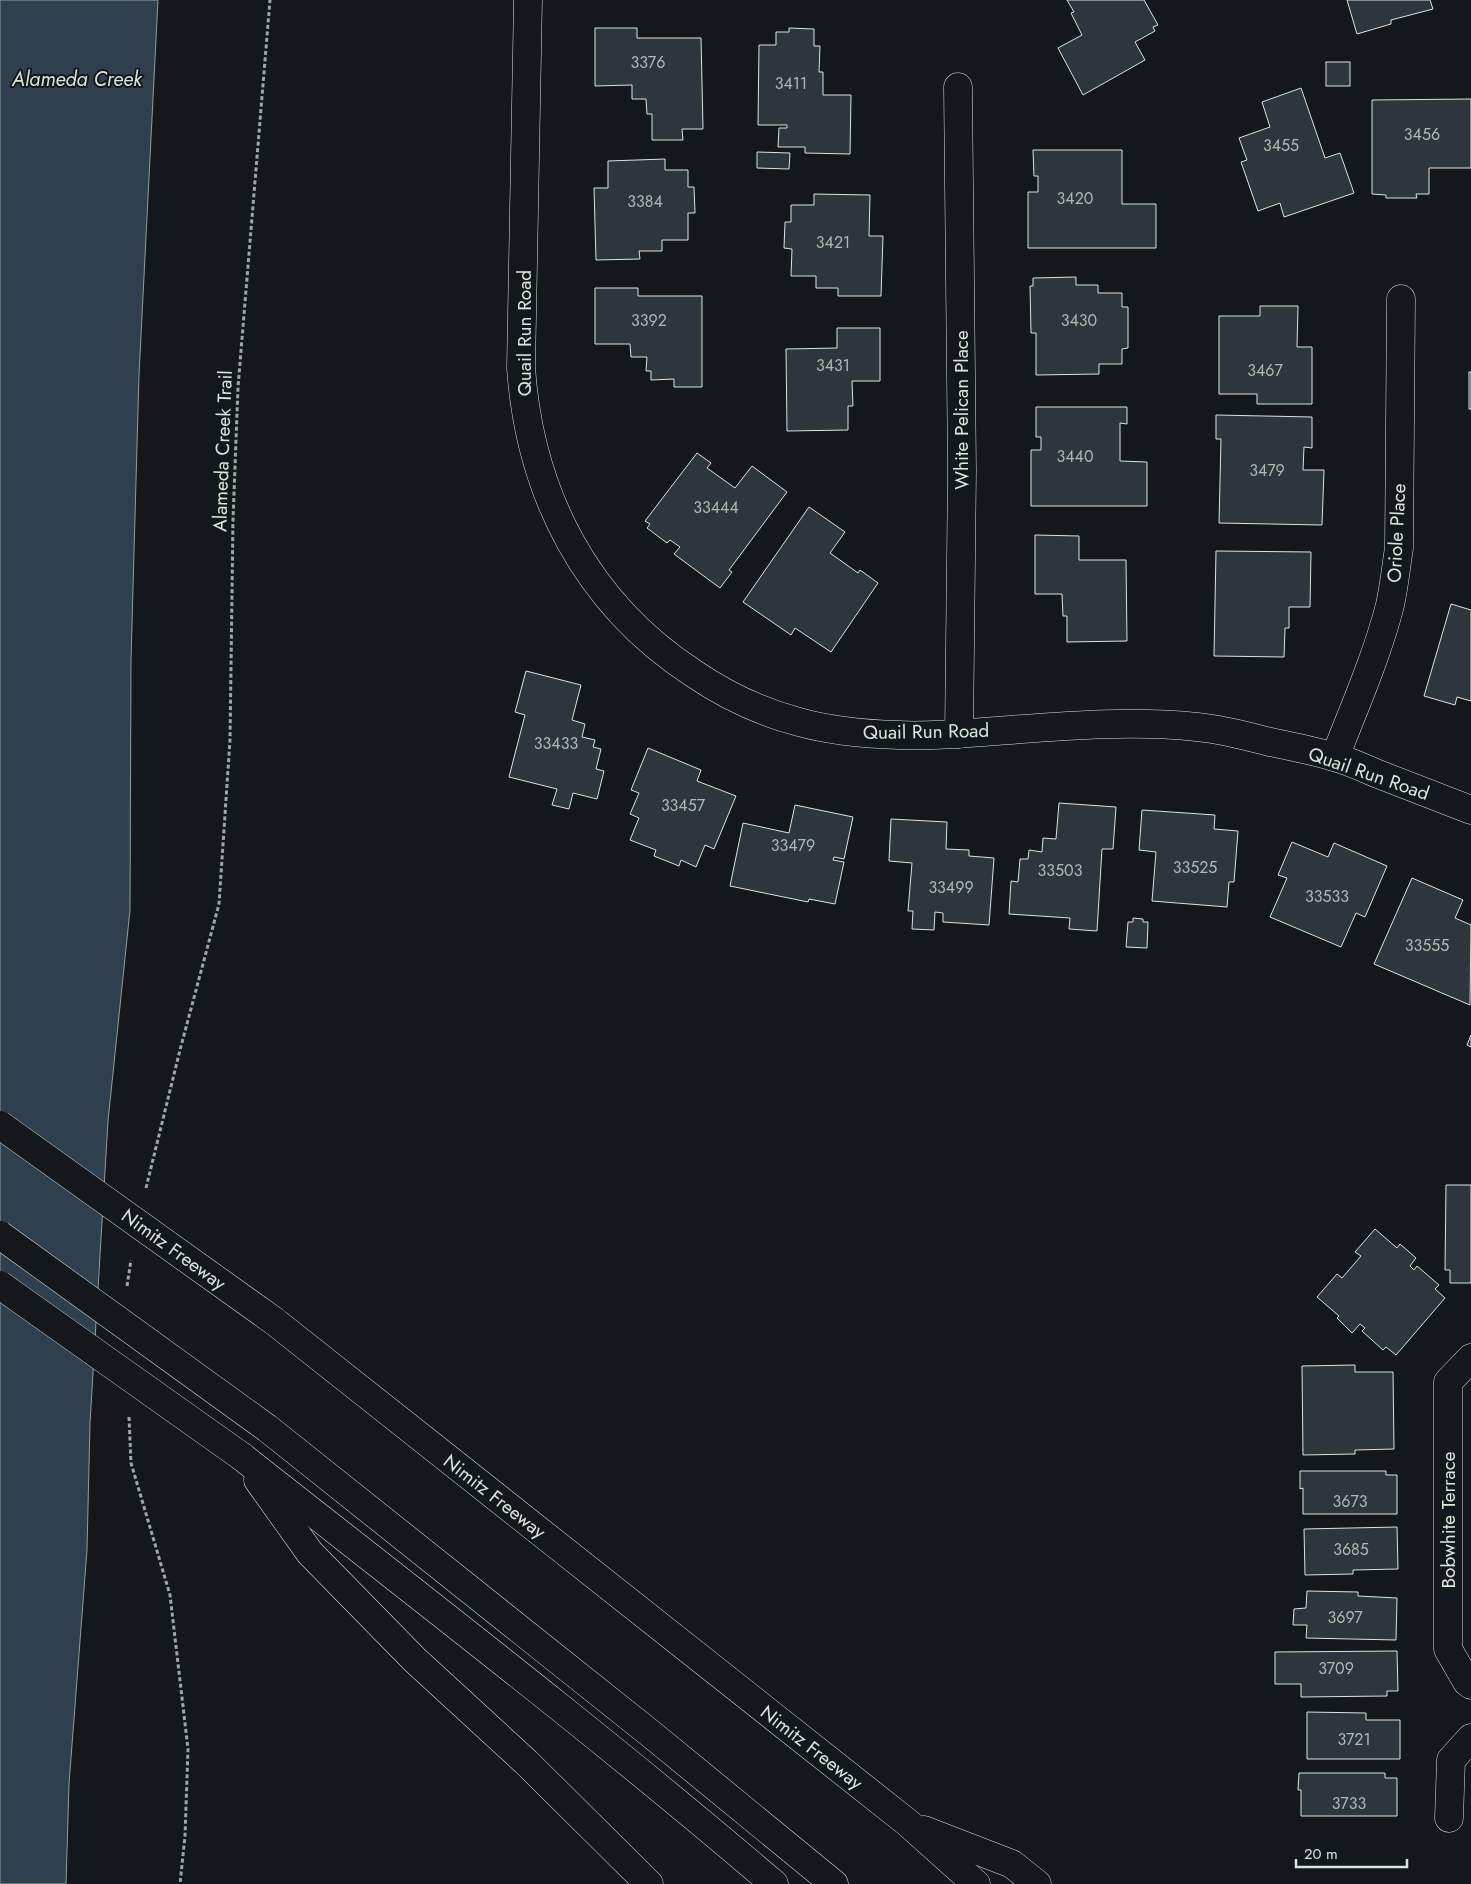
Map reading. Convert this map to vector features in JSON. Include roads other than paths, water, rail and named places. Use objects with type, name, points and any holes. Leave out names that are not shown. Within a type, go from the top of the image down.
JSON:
[{"type":"main road","name":"Quail Run Road","points":[[528,0],[521,368],[524,404],[539,467],[558,520],[588,572],[610,601],[633,625],[679,664],[736,698],[766,712],[830,730],[900,736],[959,734],[1077,725],[1143,724],[1198,727],[1335,757],[1471,810]]},
{"type":"main road","name":"White Pelican Place","points":[[958,87],[962,471],[959,734]]},
{"type":"main road","name":"Oriole Place","points":[[1335,757],[1380,638],[1390,606],[1395,578],[1399,548],[1401,299]]},
{"type":"main road","name":"Nimitz Freeway","points":[[0,1125],[274,1321],[908,1823],[976,1884]]},
{"type":"main road","points":[[0,1235],[267,1428],[651,1734],[834,1884]]},
{"type":"main road","points":[[0,1285],[241,1456],[482,1645],[696,1817],[774,1884]]},
{"type":"main road","name":"Bobwhite Terrace","points":[[1471,1358],[1448,1382],[1448,1649],[1467,1682],[1471,1685]]},
{"type":"main road","points":[[241,1456],[310,1553],[415,1660],[526,1762],[649,1884]]},
{"type":"main road","points":[[1449,1818],[1451,1760],[1471,1738]]},
{"type":"main road","points":[[908,1823],[1012,1864],[1037,1884]]},
{"type":"water","name":"Alameda Creek","points":[[0,0],[158,0],[139,375],[131,659],[130,910],[108,1121],[90,1423],[87,1550],[69,1784],[66,1884],[0,1884]]}]
